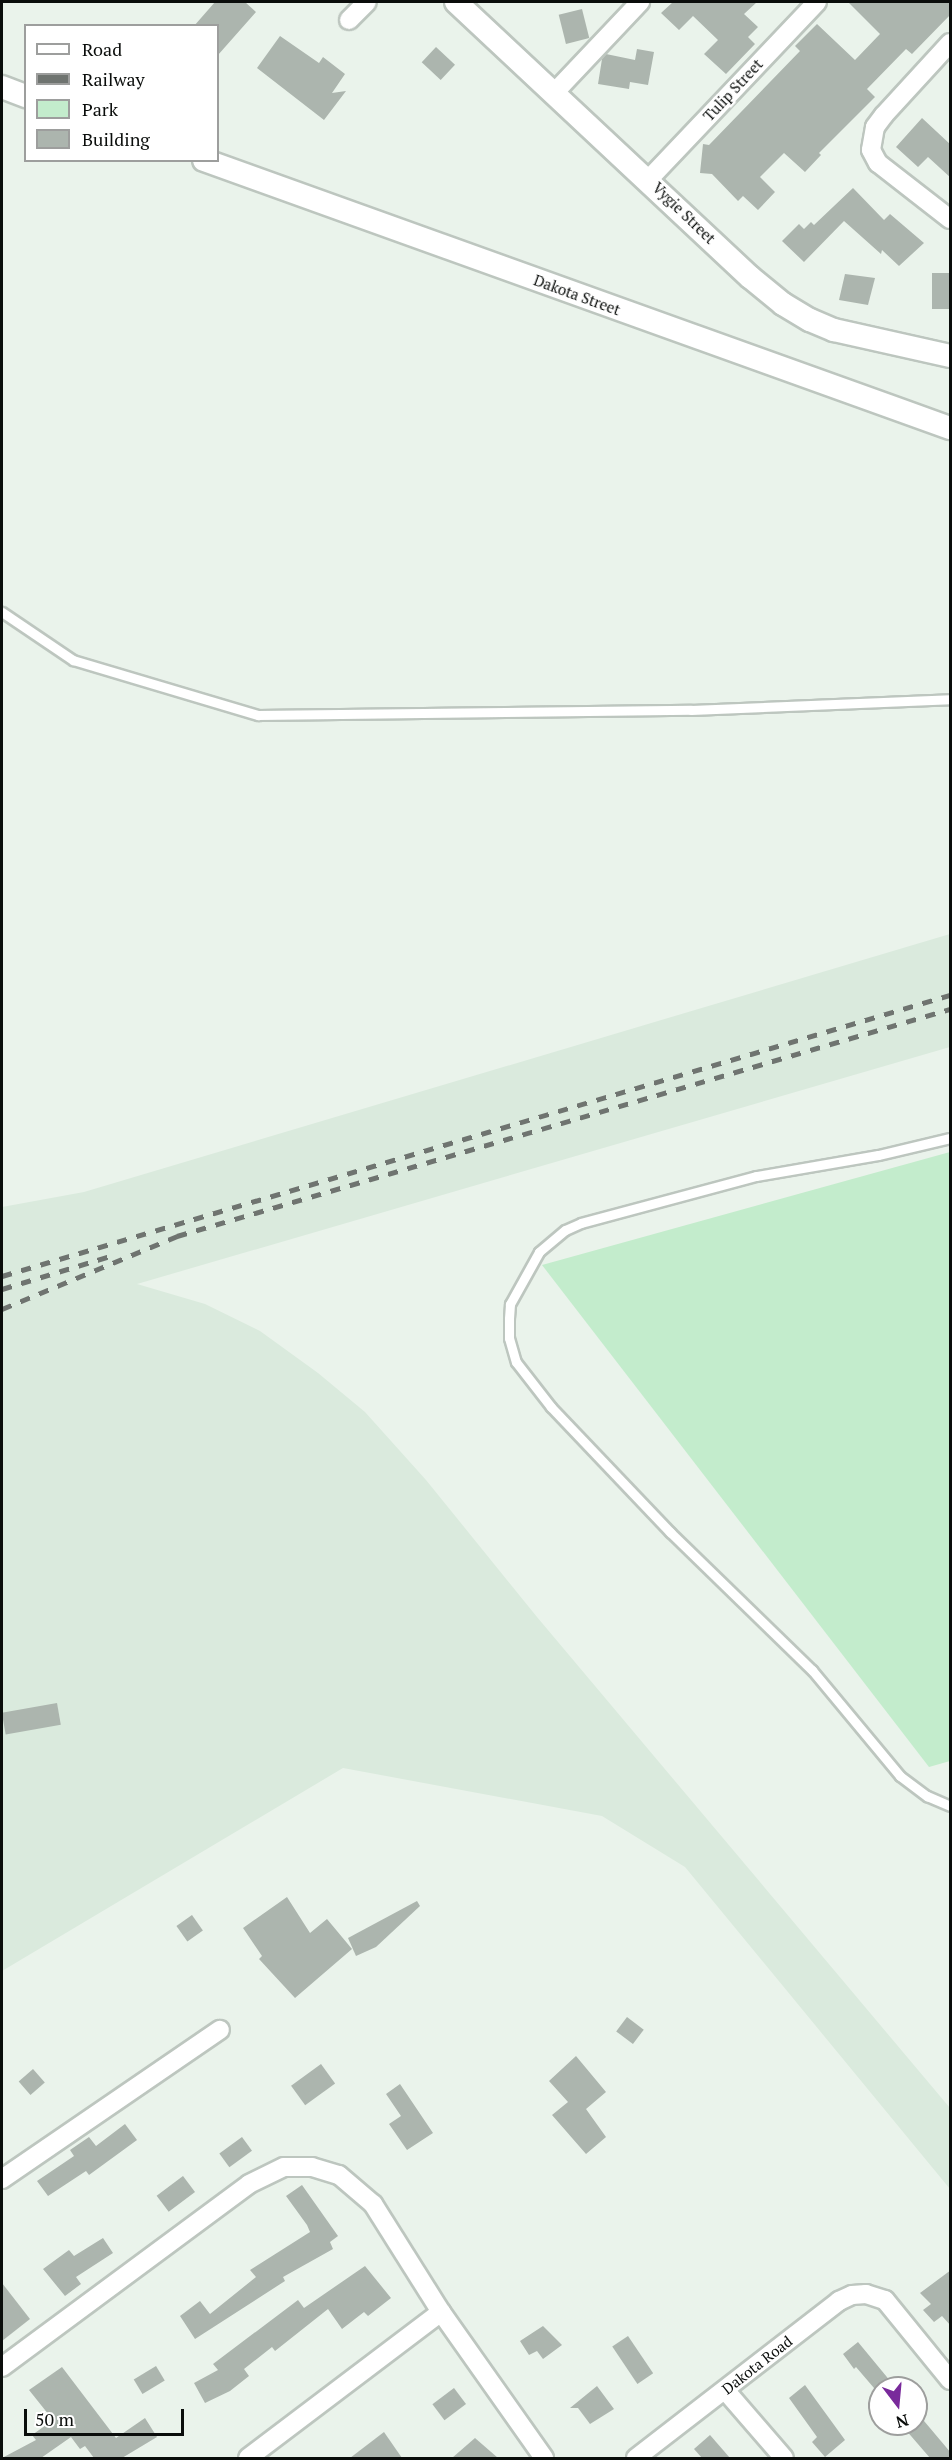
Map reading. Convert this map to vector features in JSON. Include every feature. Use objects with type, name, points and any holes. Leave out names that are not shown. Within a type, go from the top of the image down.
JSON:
[{"type":"street","points":[[350,20],[367,2]]},
{"type":"street","points":[[555,92],[640,2]]},
{"type":"street","name":"Tulip Street","points":[[649,179],[817,2]]},
{"type":"street","name":"Vygie Street","points":[[460,3],[649,179],[750,277],[797,314],[834,330],[951,356]]},
{"type":"street","points":[[951,43],[875,127],[872,150],[878,163],[951,219]]},
{"type":"street","points":[[2,87],[24,95]]},
{"type":"street","name":"Dakota Street","points":[[210,162],[951,428]]},
{"type":"street","points":[[2,2179],[220,2030]]},
{"type":"street","points":[[2,2367],[249,2184],[284,2167],[312,2167],[339,2175],[373,2204],[441,2312],[544,2458]]},
{"type":"street","name":"Dakota Road","points":[[636,2458],[839,2301],[852,2295],[866,2294],[885,2300],[951,2380]]},
{"type":"street","points":[[248,2458],[441,2312]]},
{"type":"street","points":[[725,2390],[784,2458]]},
{"type":"lane","points":[[2,612],[73,660],[258,715],[691,710],[951,699]]},
{"type":"lane","points":[[951,1138],[878,1155],[756,1176],[581,1223],[550,1241],[526,1273],[510,1304],[509,1338],[520,1370],[592,1450],[812,1670],[900,1776],[927,1796],[951,1806]]},
{"type":"shaded area","points":[[950,934],[950,1047],[137,1284],[205,1304],[260,1331],[318,1373],[365,1412],[426,1480],[537,1617],[950,2108],[950,2189],[685,1867],[602,1816],[343,1768],[2,1971],[2,1207],[84,1192]]},
{"type":"green space","points":[[950,1152],[950,1761],[929,1767],[542,1265]]},
{"type":"building","points":[[215,2],[245,2],[256,12],[219,54],[219,24],[196,24]]},
{"type":"building","points":[[673,2],[757,2],[744,14],[758,27],[748,37],[755,44],[726,74],[704,54],[718,40],[693,16],[679,30],[661,13]]},
{"type":"building","points":[[848,2],[951,2],[951,14],[912,54],[906,49],[867,89],[875,97],[819,153],[821,155],[805,172],[784,153],[760,177],[775,192],[758,210],[743,196],[738,201],[712,174],[700,173],[703,144],[709,145],[800,51],[795,46],[817,24],[855,60],[880,34]]},
{"type":"building","points":[[582,9],[589,38],[566,44],[559,15]]},
{"type":"building","points":[[280,36],[319,63],[323,57],[345,74],[332,93],[346,91],[324,120],[257,68]]},
{"type":"building","points":[[436,47],[455,65],[441,80],[422,62]]},
{"type":"building","points":[[637,49],[654,52],[648,85],[630,82],[629,89],[598,84],[602,59],[606,54],[635,60]]},
{"type":"building","points":[[922,118],[951,145],[951,178],[928,157],[918,167],[896,147]]},
{"type":"building","points":[[853,188],[884,220],[890,214],[924,243],[899,266],[882,250],[881,254],[844,221],[804,262],[782,241],[799,224],[804,229],[811,222],[814,225]]},
{"type":"building","points":[[932,273],[950,273],[950,309],[932,309]]},
{"type":"building","points":[[845,274],[875,278],[868,305],[839,300]]},
{"type":"building","points":[[57,1703],[61,1725],[6,1734],[2,1713]]},
{"type":"building","points":[[287,1897],[310,1933],[327,1919],[352,1949],[295,1998],[259,1959],[262,1956],[243,1928]]},
{"type":"building","points":[[417,1901],[420,1906],[376,1947],[356,1956],[348,1938]]},
{"type":"building","points":[[192,1915],[203,1931],[187,1941],[176,1926]]},
{"type":"building","points":[[627,2017],[644,2030],[633,2044],[616,2031]]},
{"type":"building","points":[[576,2056],[606,2092],[586,2109],[606,2137],[586,2154],[552,2115],[568,2102],[549,2081]]},
{"type":"building","points":[[321,2064],[335,2083],[305,2105],[291,2086]]},
{"type":"building","points":[[33,2069],[45,2083],[30,2095],[19,2081]]},
{"type":"building","points":[[400,2084],[433,2133],[407,2150],[389,2124],[401,2116],[386,2094]]},
{"type":"building","points":[[125,2124],[137,2140],[89,2175],[86,2171],[48,2196],[37,2181],[74,2156],[70,2150],[89,2137],[96,2146]]},
{"type":"building","points":[[242,2137],[252,2151],[229,2167],[219,2153]]},
{"type":"building","points":[[183,2176],[195,2192],[169,2212],[157,2196]]},
{"type":"building","points":[[302,2185],[338,2236],[330,2242],[333,2249],[283,2277],[285,2281],[195,2339],[180,2316],[200,2301],[210,2314],[256,2277],[250,2270],[310,2232],[286,2196]]},
{"type":"building","points":[[103,2238],[113,2253],[76,2277],[81,2284],[65,2296],[43,2269],[69,2250],[74,2256]]},
{"type":"building","points":[[365,2266],[391,2298],[368,2316],[364,2312],[342,2329],[328,2309],[275,2351],[272,2347],[244,2369],[249,2376],[230,2391],[205,2403],[194,2383],[218,2370],[213,2364],[298,2300],[304,2308]]},
{"type":"building","points":[[951,2270],[951,2326],[942,2316],[934,2322],[923,2310],[931,2304],[920,2293]]},
{"type":"building","points":[[2,2283],[30,2319],[2,2341]]},
{"type":"building","points":[[543,2326],[562,2345],[543,2359],[537,2351],[529,2355],[520,2341]]},
{"type":"building","points":[[628,2336],[653,2373],[637,2384],[612,2347]]},
{"type":"building","points":[[858,2342],[886,2376],[868,2376],[868,2381],[856,2367],[854,2369],[843,2354]]},
{"type":"building","points":[[156,2366],[165,2381],[142,2394],[134,2379]]},
{"type":"building","points":[[62,2367],[116,2438],[145,2418],[157,2437],[122,2458],[94,2458],[85,2446],[80,2449],[71,2437],[41,2458],[2,2458],[36,2440],[32,2435],[53,2420],[29,2390]]},
{"type":"building","points":[[805,2385],[845,2440],[825,2457],[812,2442],[817,2437],[789,2398]]},
{"type":"building","points":[[597,2386],[614,2409],[590,2424],[578,2408],[570,2408]]},
{"type":"building","points":[[454,2388],[466,2404],[444,2420],[432,2404]]},
{"type":"building","points":[[928,2426],[951,2453],[951,2458],[930,2458],[911,2436],[928,2436]]},
{"type":"building","points":[[384,2432],[402,2458],[350,2458]]},
{"type":"building","points":[[710,2435],[730,2458],[702,2458],[694,2449]]},
{"type":"building","points":[[475,2438],[498,2458],[452,2458]]},
{"type":"railway","points":[[2,1276],[950,995]]},
{"type":"railway","points":[[2,1309],[177,1236],[950,1009]]},
{"type":"railway","points":[[2,1289],[114,1255]]}]
